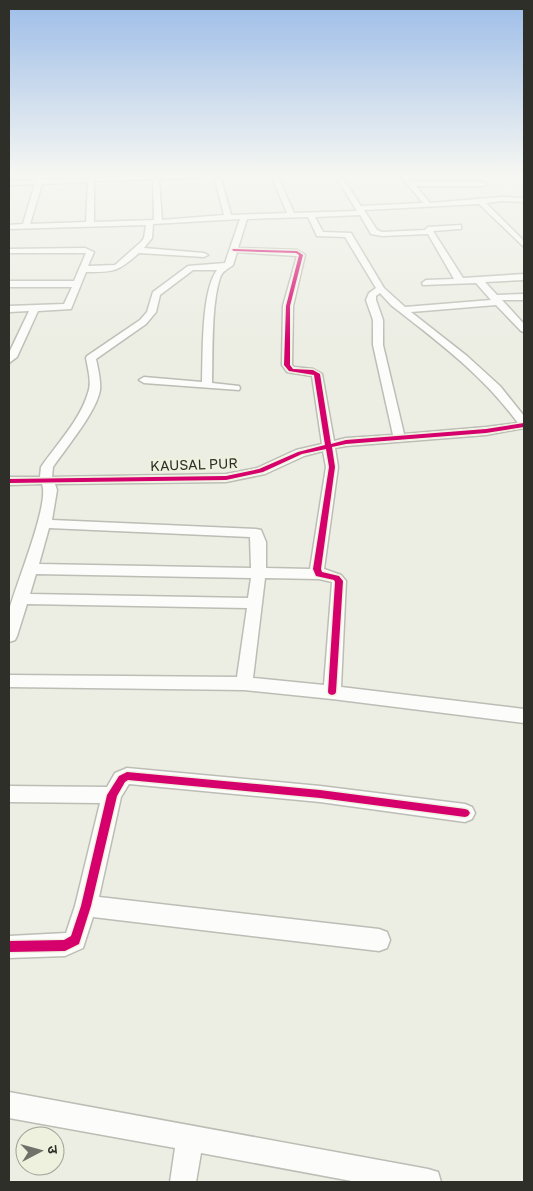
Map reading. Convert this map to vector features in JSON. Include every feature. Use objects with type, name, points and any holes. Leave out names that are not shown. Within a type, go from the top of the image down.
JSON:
[{"type":"street","points":[[83,269],[115,268],[137,250],[148,238],[151,231]]},
{"type":"street","points":[[9,636],[44,524],[51,490],[45,474],[47,467],[82,417],[94,393],[95,383],[90,360],[92,355],[129,333],[143,322],[151,312],[156,294],[191,268],[223,267],[229,265],[240,231]]},
{"type":"street","points":[[318,231],[320,234],[348,236],[381,289],[484,375],[505,397],[524,424]]},
{"type":"street","points":[[374,231],[376,233],[401,231]]},
{"type":"street","points":[[430,231],[460,281]]},
{"type":"street","points":[[510,231],[524,245]]},
{"type":"street","points":[[9,251],[88,250],[90,252],[68,307],[9,309]]},
{"type":"street","points":[[137,250],[204,256]]},
{"type":"street","points":[[234,250],[297,252],[301,255],[288,306],[287,365],[291,370],[317,374],[332,471],[317,569],[319,574]]},
{"type":"street","points":[[207,386],[209,321],[216,275],[223,267]]},
{"type":"street","points":[[426,283],[524,277]]},
{"type":"street","points":[[477,279],[524,329]]},
{"type":"street","points":[[9,284],[78,284]]},
{"type":"street","points":[[381,289],[372,295],[370,300],[378,320],[378,345],[399,437]]},
{"type":"street","points":[[404,310],[524,297]]},
{"type":"street","points":[[9,360],[12,358],[35,308]]},
{"type":"street","points":[[144,380],[235,388]]},
{"type":"street","name":"KAUSAL PUR","points":[[9,481],[49,482],[240,476],[261,471],[300,453],[328,445],[399,437],[486,431],[524,424]]},
{"type":"street","points":[[44,524],[253,532],[257,534],[260,540],[259,573],[244,684]]},
{"type":"street","points":[[30,569],[319,574],[336,578],[339,581],[332,692]]},
{"type":"street","points":[[21,599],[254,603]]},
{"type":"street","points":[[9,681],[244,684],[332,692],[524,716]]},
{"type":"street","points":[[9,947],[69,944],[77,935],[86,906],[112,795],[122,779],[130,776],[320,794],[465,813]]},
{"type":"street","points":[[9,794],[112,795]]},
{"type":"street","points":[[86,906],[379,940]]},
{"type":"street","points":[[9,1105],[428,1182]]},
{"type":"street","points":[[183,1182],[190,1137]]},
{"type":"cycle path","points":[[234,250],[297,252],[301,255],[288,306],[287,365],[291,370],[317,374],[332,467],[317,569],[319,574],[336,578],[339,581],[332,692]]},
{"type":"cycle path","points":[[9,481],[226,478],[261,471],[300,453],[346,442],[486,431],[524,425]]},
{"type":"cycle path","points":[[9,947],[65,945],[75,940],[86,906],[112,795],[122,779],[127,776],[320,794],[465,813]]}]
